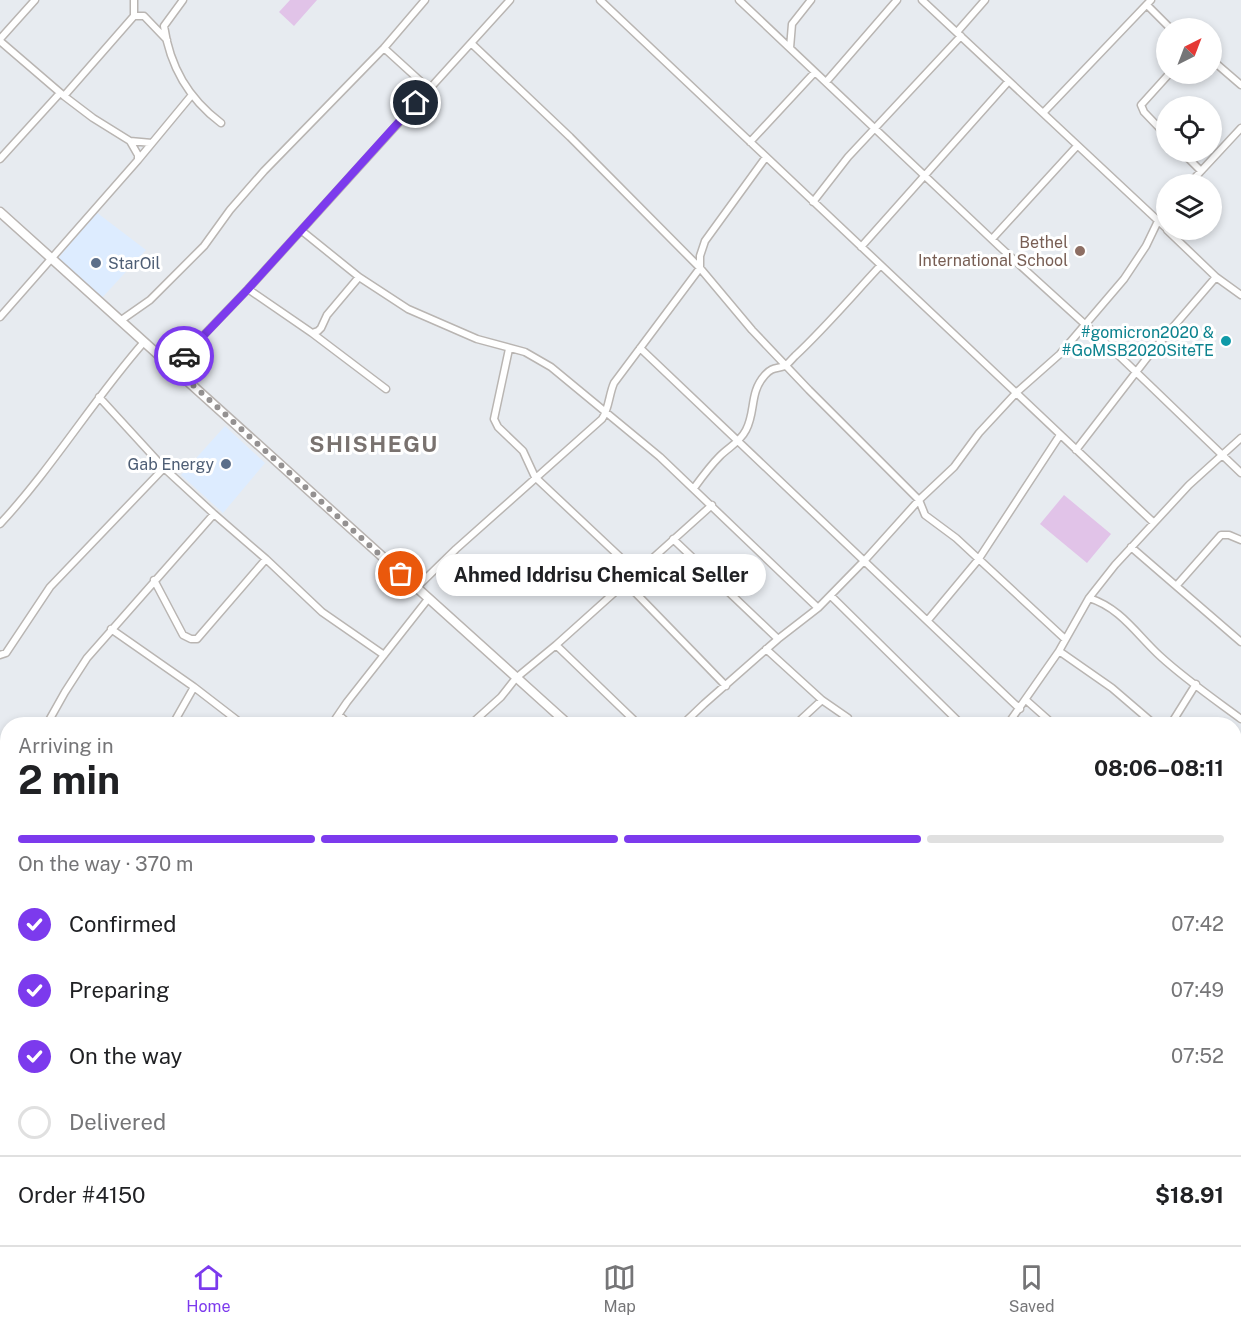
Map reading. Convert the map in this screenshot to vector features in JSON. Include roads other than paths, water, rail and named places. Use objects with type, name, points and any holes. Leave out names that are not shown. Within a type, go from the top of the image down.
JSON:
[{"type":"main road","points":[[0,212],[560,717]]},
{"type":"street","points":[[34,0],[0,40],[62,95],[93,118],[130,141],[152,143]]},
{"type":"street","points":[[0,159],[134,16],[134,0]]},
{"type":"street","points":[[183,0],[164,26],[172,56],[191,96],[221,123]]},
{"type":"street","points":[[120,321],[168,284],[204,246],[230,210],[264,171],[384,48],[425,0]]},
{"type":"street","points":[[173,367],[302,231],[510,0]]},
{"type":"street","points":[[600,0],[1154,523]]},
{"type":"street","points":[[739,0],[1241,473]]},
{"type":"street","points":[[790,48],[792,24],[811,0]]},
{"type":"street","points":[[826,82],[897,0]]},
{"type":"street","points":[[922,0],[1156,219]]},
{"type":"street","points":[[813,202],[848,158],[959,34],[985,0]]},
{"type":"street","points":[[1043,113],[1149,2],[1162,18]]},
{"type":"street","points":[[134,16],[144,16],[169,41]]},
{"type":"street","points":[[471,43],[570,136],[700,268],[736,313],[785,366],[919,500],[925,515],[956,538],[1065,639]]},
{"type":"street","points":[[384,48],[429,89]]},
{"type":"street","points":[[1222,69],[1241,85]]},
{"type":"street","points":[[750,142],[815,72]]},
{"type":"street","points":[[861,247],[1008,82]]},
{"type":"street","points":[[1156,125],[1143,112],[1141,105],[1159,84]]},
{"type":"street","points":[[0,317],[191,96]]},
{"type":"street","points":[[1198,174],[1241,128]]},
{"type":"street","points":[[130,141],[138,155],[138,160]]},
{"type":"street","points":[[992,239],[1077,146]]},
{"type":"street","points":[[416,588],[606,414],[609,394],[614,383],[700,268],[700,256],[705,241],[766,157]]},
{"type":"street","points":[[1192,162],[1201,171]]},
{"type":"street","points":[[690,717],[778,639],[831,596],[919,500],[954,467],[979,433],[1017,392],[1060,354],[1124,279],[1146,246],[1156,225]]},
{"type":"street","points":[[302,231],[359,278],[408,309],[477,339],[525,352],[551,367],[660,457],[818,608]]},
{"type":"street","points":[[1178,240],[1216,277],[1241,295]]},
{"type":"street","points":[[694,488],[722,454],[739,441],[749,422],[752,399],[757,387],[772,367],[785,366],[880,266]]},
{"type":"street","points":[[1076,450],[1150,354],[1216,277]]},
{"type":"street","points":[[312,333],[321,328],[327,315],[359,278]]},
{"type":"street","points":[[248,289],[312,333],[386,389]]},
{"type":"street","points":[[0,524],[55,458],[99,397],[144,342]]},
{"type":"street","points":[[640,348],[1020,709]]},
{"type":"street","points":[[509,349],[494,419],[498,427],[523,451],[536,477],[636,572]]},
{"type":"street","points":[[99,397],[164,468],[322,612],[384,655]]},
{"type":"street","points":[[928,620],[978,560],[1060,435]]},
{"type":"street","points":[[1014,717],[1059,651],[1089,598],[1131,547],[1202,472],[1241,438]]},
{"type":"street","points":[[0,655],[6,653],[50,587],[164,468]]},
{"type":"street","points":[[479,717],[501,697],[516,678],[712,505]]},
{"type":"street","points":[[51,717],[82,666],[111,629],[214,514]]},
{"type":"street","points":[[1177,585],[1219,537],[1229,535],[1241,540]]},
{"type":"street","points":[[673,539],[778,639]]},
{"type":"street","points":[[1131,547],[1241,642]]},
{"type":"street","points":[[154,580],[183,635],[197,639],[266,559]]},
{"type":"street","points":[[625,582],[726,686]]},
{"type":"street","points":[[831,596],[954,717]]},
{"type":"street","points":[[1089,598],[1102,602],[1117,613],[1162,657],[1238,717]]},
{"type":"street","points":[[339,715],[428,599]]},
{"type":"street","points":[[111,629],[233,717]]},
{"type":"street","points":[[556,645],[631,717]]},
{"type":"street","points":[[766,650],[822,700],[847,717]]},
{"type":"street","points":[[1059,651],[1112,688],[1146,717]]},
{"type":"street","points":[[1175,717],[1196,684]]},
{"type":"street","points":[[177,717],[194,687]]},
{"type":"street","points":[[804,717],[822,700]]},
{"type":"street","points":[[1026,700],[1045,717]]},
{"type":"place","name":"Bethel International School","points":[[1080,251]]},
{"type":"place","name":"StarOil","points":[[96,263]]},
{"type":"place","name":"#gomicron2020 & #GoMSB2020SiteTE","points":[[1226,341]]},
{"type":"place","name":"Gab Energy","points":[[226,464]]},
{"type":"place","name":"Ahmed Iddrisu Chemical Seller","points":[[401,574]]},
{"type":"district","name":"SHISHEGU","points":[[374,444]]}]
